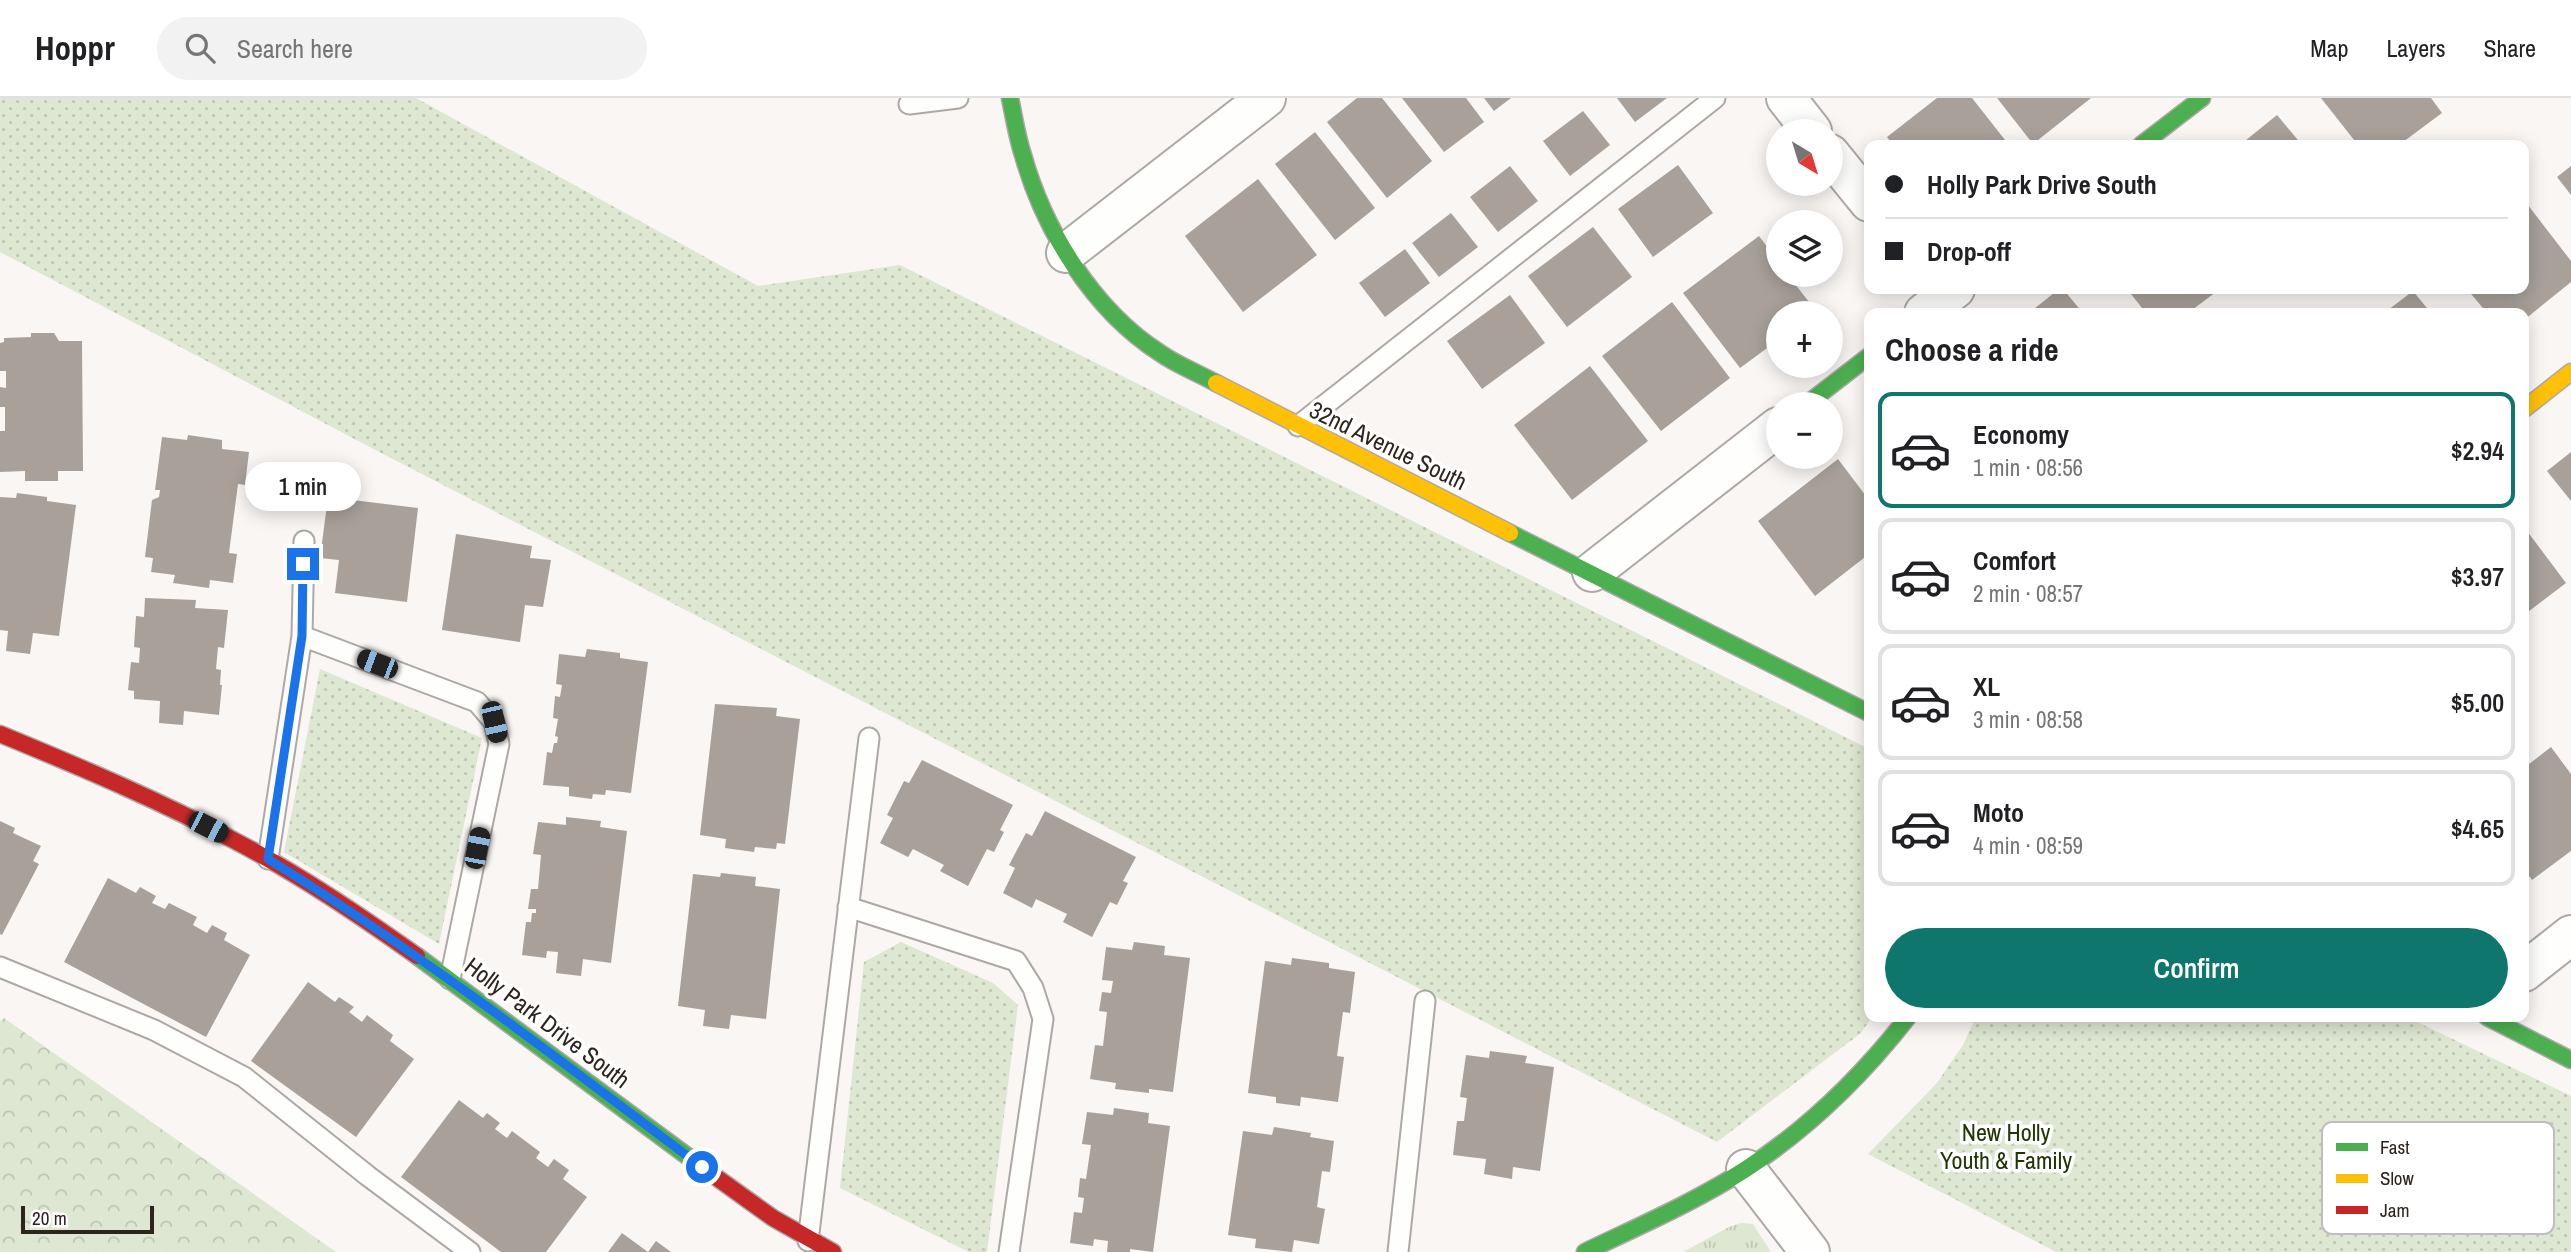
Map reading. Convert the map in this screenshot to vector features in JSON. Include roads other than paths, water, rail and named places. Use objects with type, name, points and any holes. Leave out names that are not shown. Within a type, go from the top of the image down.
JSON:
[{"type":"street","name":"32nd Avenue South","points":[[1010,98],[1023,156],[1043,209],[1066,253],[1099,298],[1123,323],[1159,353],[1298,426],[1864,710]]},
{"type":"street","points":[[1066,253],[1266,98]]},
{"type":"street","points":[[1786,98],[1803,119]]},
{"type":"street","points":[[2147,140],[2202,98]]},
{"type":"street","points":[[1843,170],[1864,196]]},
{"type":"street","points":[[1822,392],[1864,360]]},
{"type":"street","points":[[2529,405],[2571,372]]},
{"type":"street","points":[[1592,572],[1766,436]]},
{"type":"street","name":"Holly Park Drive South","points":[[0,734],[167,806],[268,859],[344,906],[450,979],[745,1199],[808,1241],[832,1252]]},
{"type":"street","points":[[2529,968],[2571,935]]},
{"type":"street","points":[[1586,1252],[1745,1169],[1811,1120],[1858,1078],[1904,1022]]},
{"type":"street","points":[[2497,1022],[2571,1060]]},
{"type":"street","points":[[1745,1169],[1810,1252]]},
{"type":"lane","points":[[909,104],[958,98]]},
{"type":"lane","points":[[1298,426],[1715,98]]},
{"type":"lane","points":[[268,859],[302,636],[304,541]]},
{"type":"lane","points":[[302,636],[477,702],[494,722],[499,744],[450,979]]},
{"type":"lane","points":[[808,1241],[869,738]]},
{"type":"lane","points":[[848,907],[1016,961],[1033,988],[1043,1018],[1009,1252]]},
{"type":"lane","points":[[0,967],[154,1030],[244,1077],[368,1176],[470,1252]]},
{"type":"lane","points":[[1398,1252],[1424,1001]]},
{"type":"park label","name":"New Holly Youth & Family","points":[[2006,1147]]}]
